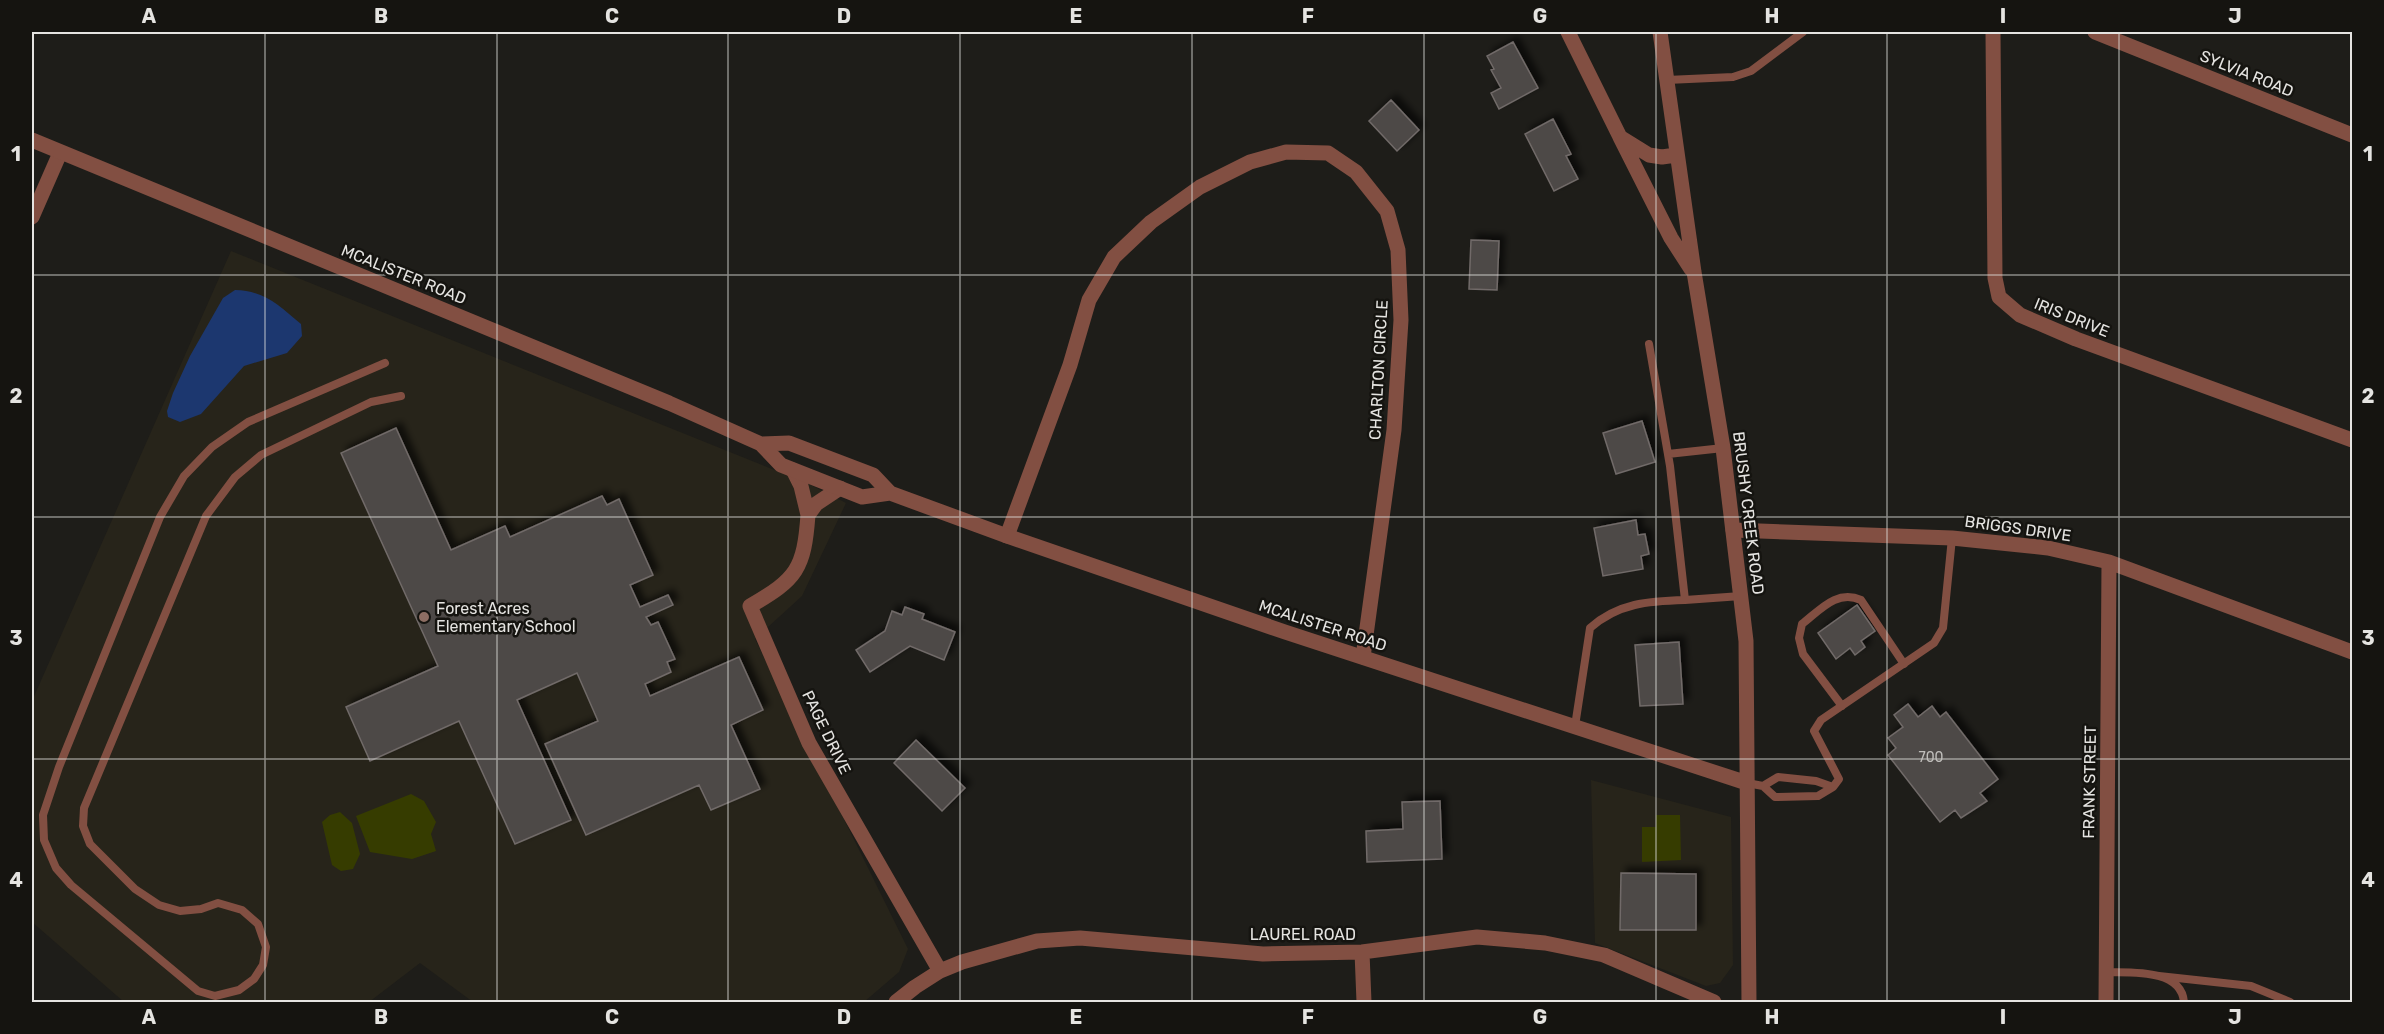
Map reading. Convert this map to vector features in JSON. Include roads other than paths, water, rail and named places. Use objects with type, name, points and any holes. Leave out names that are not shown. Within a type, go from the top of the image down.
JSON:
[{"type":"street","points":[[1569,32],[1671,238],[1694,272]]},
{"type":"street","name":"BRUSHY CREEK ROAD","points":[[1660,32],[1676,155],[1724,448],[1746,641],[1749,1002]]},
{"type":"street","name":"IRIS DRIVE","points":[[1993,32],[1995,278],[1999,297],[2020,315],[2076,339],[2352,440]]},
{"type":"street","name":"SYLVIA ROAD","points":[[2095,32],[2352,135]]},
{"type":"street","points":[[1620,137],[1649,155],[1662,157],[1676,155]]},
{"type":"street","name":"MCALISTER ROAD","points":[[32,140],[669,403],[761,444],[781,465],[793,470],[862,497],[890,493]]},
{"type":"street","name":"CHARLTON CIRCLE","points":[[1007,536],[1070,365],[1089,300],[1114,257],[1151,222],[1190,194],[1250,162],[1286,152],[1328,153],[1356,172],[1387,211],[1398,249],[1401,320],[1394,430],[1363,657]]},
{"type":"street","points":[[32,216],[60,153]]},
{"type":"street","name":"MCALISTER ROAD","points":[[761,444],[789,443],[873,475],[890,493],[1007,536],[1363,657],[1747,783]]},
{"type":"street","name":"PAGE DRIVE","points":[[793,470],[801,486],[808,514],[806,549],[793,576],[774,592],[750,606],[809,742],[940,971]]},
{"type":"street","points":[[808,514],[816,504],[840,488]]},
{"type":"street","name":"BRIGGS DRIVE","points":[[1733,530],[1953,538],[2048,548],[2109,562],[2352,652]]},
{"type":"street","name":"FRANK STREET","points":[[2106,1002],[2109,562]]},
{"type":"street","name":"LAUREL ROAD","points":[[896,1002],[940,971],[962,962],[1037,941],[1080,938],[1263,954],[1362,952],[1477,937],[1545,943],[1604,955],[1714,1002]]},
{"type":"street","points":[[1362,952],[1364,1002]]},
{"type":"lane","points":[[1667,80],[1733,77],[1751,71],[1803,32]]},
{"type":"lane","points":[[1649,344],[1668,454],[1685,600]]},
{"type":"lane","points":[[385,363],[248,422],[212,447],[184,476],[160,517],[58,767],[43,815],[44,840],[56,868],[71,885],[198,991],[215,996],[239,990],[254,979],[263,965],[266,947],[258,924],[242,910],[218,903],[201,909],[180,911],[159,905],[135,889],[90,844],[83,826],[84,808],[206,516],[219,496],[235,477],[261,455],[370,402],[401,396]]},
{"type":"lane","points":[[1668,454],[1724,448]]},
{"type":"lane","points":[[1747,783],[1763,786],[1775,797],[1818,796],[1833,787],[1839,779],[1814,731],[1821,720],[1935,643],[1943,628],[1953,538]]},
{"type":"lane","points":[[1842,705],[1803,654],[1799,638],[1802,624],[1836,597],[1851,595],[1861,600],[1904,664]]},
{"type":"lane","points":[[1575,726],[1590,628],[1603,617],[1643,602],[1741,596]]},
{"type":"lane","points":[[1763,786],[1778,777],[1816,781],[1833,787]]},
{"type":"lane","points":[[2105,972],[2139,972],[2251,986],[2290,1002]]},
{"type":"lane","points":[[2159,976],[2174,984],[2184,1002]]},
{"type":"water","points":[[235,290],[255,293],[278,305],[301,324],[302,336],[287,353],[244,366],[201,414],[180,422],[168,417],[167,411],[173,393],[190,356],[223,298]]},
{"type":"place","name":"Forest Acres Elementary School","points":[[424,617]]}]
